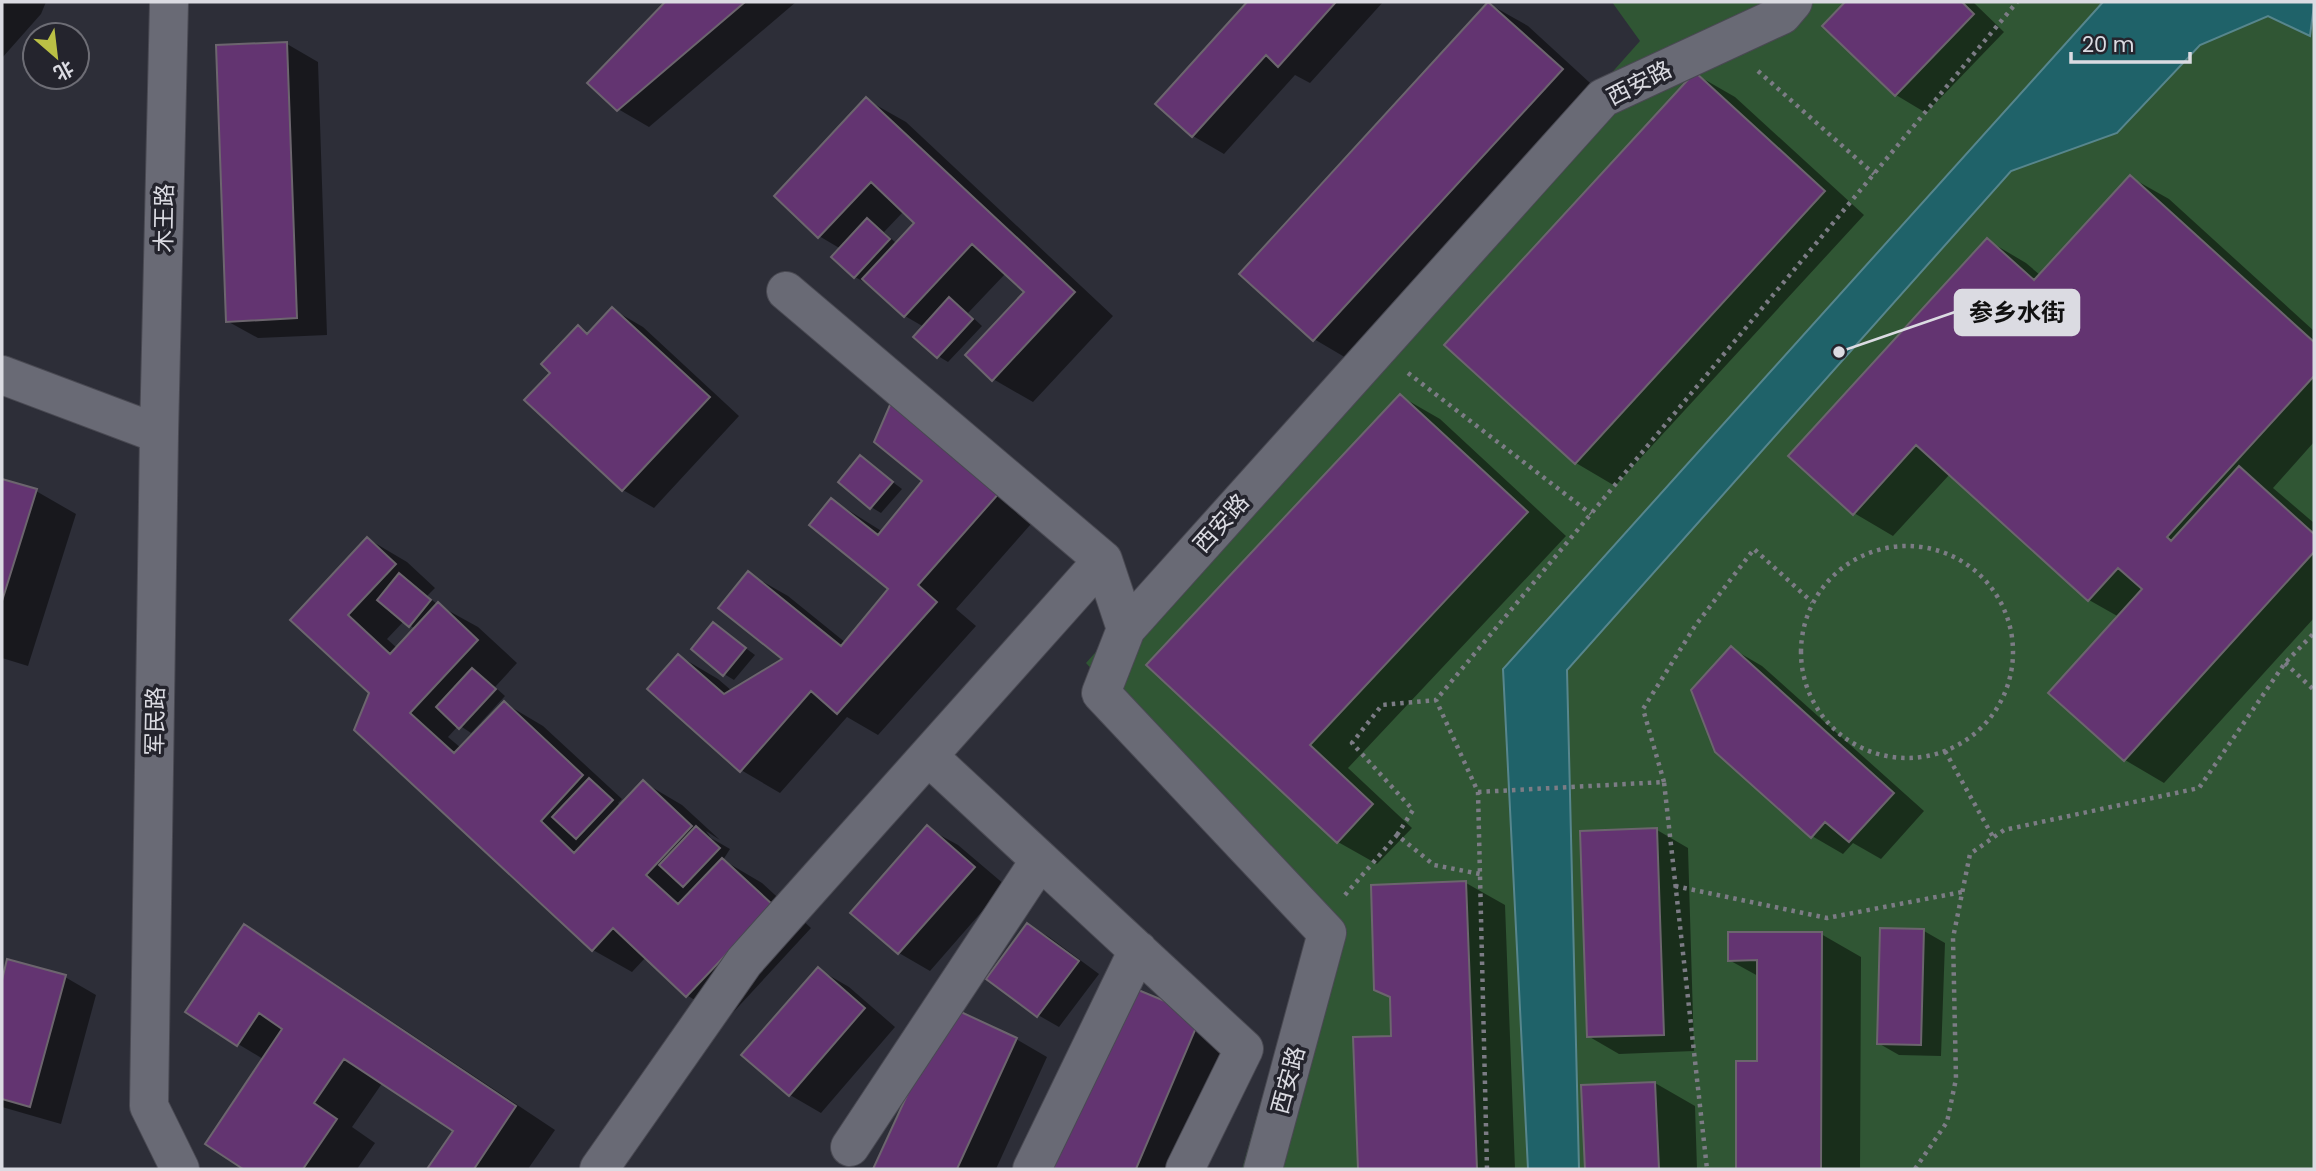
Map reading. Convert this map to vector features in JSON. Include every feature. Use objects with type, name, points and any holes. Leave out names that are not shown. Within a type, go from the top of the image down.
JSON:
[{"type":"street","name":"木王路","points":[[159,434],[169,2]]},
{"type":"street","name":"西安路","points":[[1264,1169],[1327,933],[1101,693],[1126,629],[1603,98],[1782,15],[1793,2]]},
{"type":"street","points":[[786,291],[1103,560],[1126,629]]},
{"type":"street","points":[[2,375],[159,434]]},
{"type":"street","name":"军民路","points":[[159,434],[149,1106],[180,1169]]},
{"type":"street","points":[[599,1169],[744,962],[1103,560]]},
{"type":"street","points":[[928,756],[1244,1049],[1185,1169]]},
{"type":"street","points":[[850,1147],[1040,860]]},
{"type":"street","points":[[1032,1169],[1138,950]]},
{"type":"path","points":[[1349,903],[1342,898],[1397,835],[1413,810],[1352,743],[1382,705],[1436,700],[2017,2]]},
{"type":"path","points":[[1755,68],[1874,174]]},
{"type":"path","points":[[1399,366],[1591,513]]},
{"type":"path","points":[[1914,546],[1937,550],[1958,558],[1977,571],[1993,588],[2012,630],[2014,653],[2011,675],[1992,717],[1956,746],[1933,755],[1909,759],[1884,756],[1861,749],[1840,736],[1823,718],[1810,697],[1802,674],[1800,649],[1803,625],[1812,602],[1826,582],[1844,566],[1866,554],[1889,547],[1914,546]]},
{"type":"path","points":[[1707,1169],[1664,782],[1643,709],[1695,626],[1754,549],[1812,602]]},
{"type":"path","points":[[1915,1169],[1947,1122],[1956,1079],[1952,938],[1970,854],[2004,830],[2199,788],[2285,663],[2314,633]]},
{"type":"path","points":[[2285,663],[2314,690]]},
{"type":"path","points":[[1436,700],[1479,792],[1487,1169]]},
{"type":"path","points":[[1945,751],[1993,837]]},
{"type":"path","points":[[1479,792],[1664,782]]},
{"type":"path","points":[[1397,835],[1434,865],[1480,874]]},
{"type":"path","points":[[1675,886],[1826,918],[1962,892]]},
{"type":"green space","points":[[1612,2],[2314,2],[2314,1169],[1242,1169],[1315,910],[1086,663],[1640,41]]},
{"type":"water","points":[[2103,2],[2314,2],[2314,5],[2310,36],[2268,16],[2200,45],[2117,133],[2011,171],[1567,670],[1579,1169],[1528,1169],[1503,669]]},
{"type":"building","points":[[665,2],[745,2],[617,111],[587,83]]},
{"type":"building","points":[[1247,2],[1336,2],[1278,67],[1266,55],[1192,137],[1155,104]]},
{"type":"building","points":[[1488,2],[1563,69],[1313,341],[1239,274]]},
{"type":"building","points":[[1845,2],[1962,2],[1974,14],[1895,96],[1822,26]]},
{"type":"building","points":[[287,42],[297,318],[226,322],[216,45]]},
{"type":"building","points":[[1695,72],[1825,191],[1575,464],[1444,345]]},
{"type":"building","points":[[866,97],[1075,292],[992,381],[965,355],[1024,292],[972,244],[904,317],[862,279],[914,223],[871,182],[818,238],[774,196]]},
{"type":"building","points":[[2130,175],[2314,342],[2314,376],[2167,537],[2171,541],[2239,466],[2314,534],[2314,552],[2124,761],[2048,693],[2142,589],[2118,568],[2088,601],[1916,445],[1853,515],[1788,456],[1987,238],[2034,280]]},
{"type":"building","points":[[867,218],[890,239],[854,278],[831,257]]},
{"type":"building","points":[[949,297],[973,319],[937,358],[913,337]]},
{"type":"building","points":[[612,307],[710,397],[622,491],[524,400],[550,373],[541,364],[578,325],[587,334]]},
{"type":"building","points":[[1400,394],[1528,512],[1310,745],[1373,804],[1337,843],[1146,665]]},
{"type":"building","points":[[893,398],[1000,492],[918,585],[937,602],[837,714],[811,691],[740,772],[647,689],[678,654],[724,694],[782,659],[718,608],[748,571],[841,646],[888,589],[809,525],[831,498],[878,535],[922,481],[874,442]]},
{"type":"building","points":[[860,455],[893,482],[870,509],[838,482]]},
{"type":"building","points":[[2,479],[37,489],[2,601]]},
{"type":"building","points":[[367,537],[396,564],[348,615],[390,654],[438,602],[478,640],[410,713],[454,753],[504,701],[583,775],[541,821],[574,853],[643,780],[692,826],[646,875],[678,904],[722,858],[773,905],[686,997],[613,928],[592,951],[354,730],[369,693],[290,620]]},
{"type":"building","points":[[399,573],[431,600],[409,627],[377,600]]},
{"type":"building","points":[[713,622],[746,648],[723,676],[691,649]]},
{"type":"building","points":[[1731,646],[1894,793],[1849,842],[1825,822],[1811,838],[1715,752],[1691,690]]},
{"type":"building","points":[[472,668],[496,689],[459,729],[436,707]]},
{"type":"building","points":[[589,778],[613,800],[576,839],[552,817]]},
{"type":"building","points":[[927,825],[975,867],[898,954],[850,913]]},
{"type":"building","points":[[696,826],[720,848],[683,887],[659,865]]},
{"type":"building","points":[[1657,828],[1664,1035],[1587,1037],[1580,831]]},
{"type":"building","points":[[1466,881],[1477,1169],[1358,1169],[1353,1037],[1391,1036],[1390,997],[1374,990],[1371,885]]},
{"type":"building","points":[[1027,923],[1079,961],[1037,1017],[986,979]]},
{"type":"building","points":[[244,924],[516,1106],[474,1169],[427,1169],[453,1131],[344,1059],[314,1103],[337,1119],[303,1169],[243,1169],[205,1144],[282,1029],[259,1013],[237,1046],[185,1012]]},
{"type":"building","points":[[1880,928],[1924,929],[1921,1045],[1877,1044]]},
{"type":"building","points":[[1728,932],[1822,932],[1821,1169],[1736,1169],[1736,1061],[1757,1061],[1757,960],[1728,961]]},
{"type":"building","points":[[7,959],[66,975],[30,1107],[2,1099],[2,980]]},
{"type":"building","points":[[818,967],[865,1008],[789,1096],[741,1055]]},
{"type":"building","points":[[1131,987],[1201,1016],[1136,1169],[1053,1169]]},
{"type":"building","points":[[948,1006],[1017,1038],[957,1169],[873,1169]]},
{"type":"building","points":[[1655,1082],[1659,1169],[1585,1169],[1581,1085]]},
{"type":"place","name":"参乡水街","points":[[1839,352]]}]
